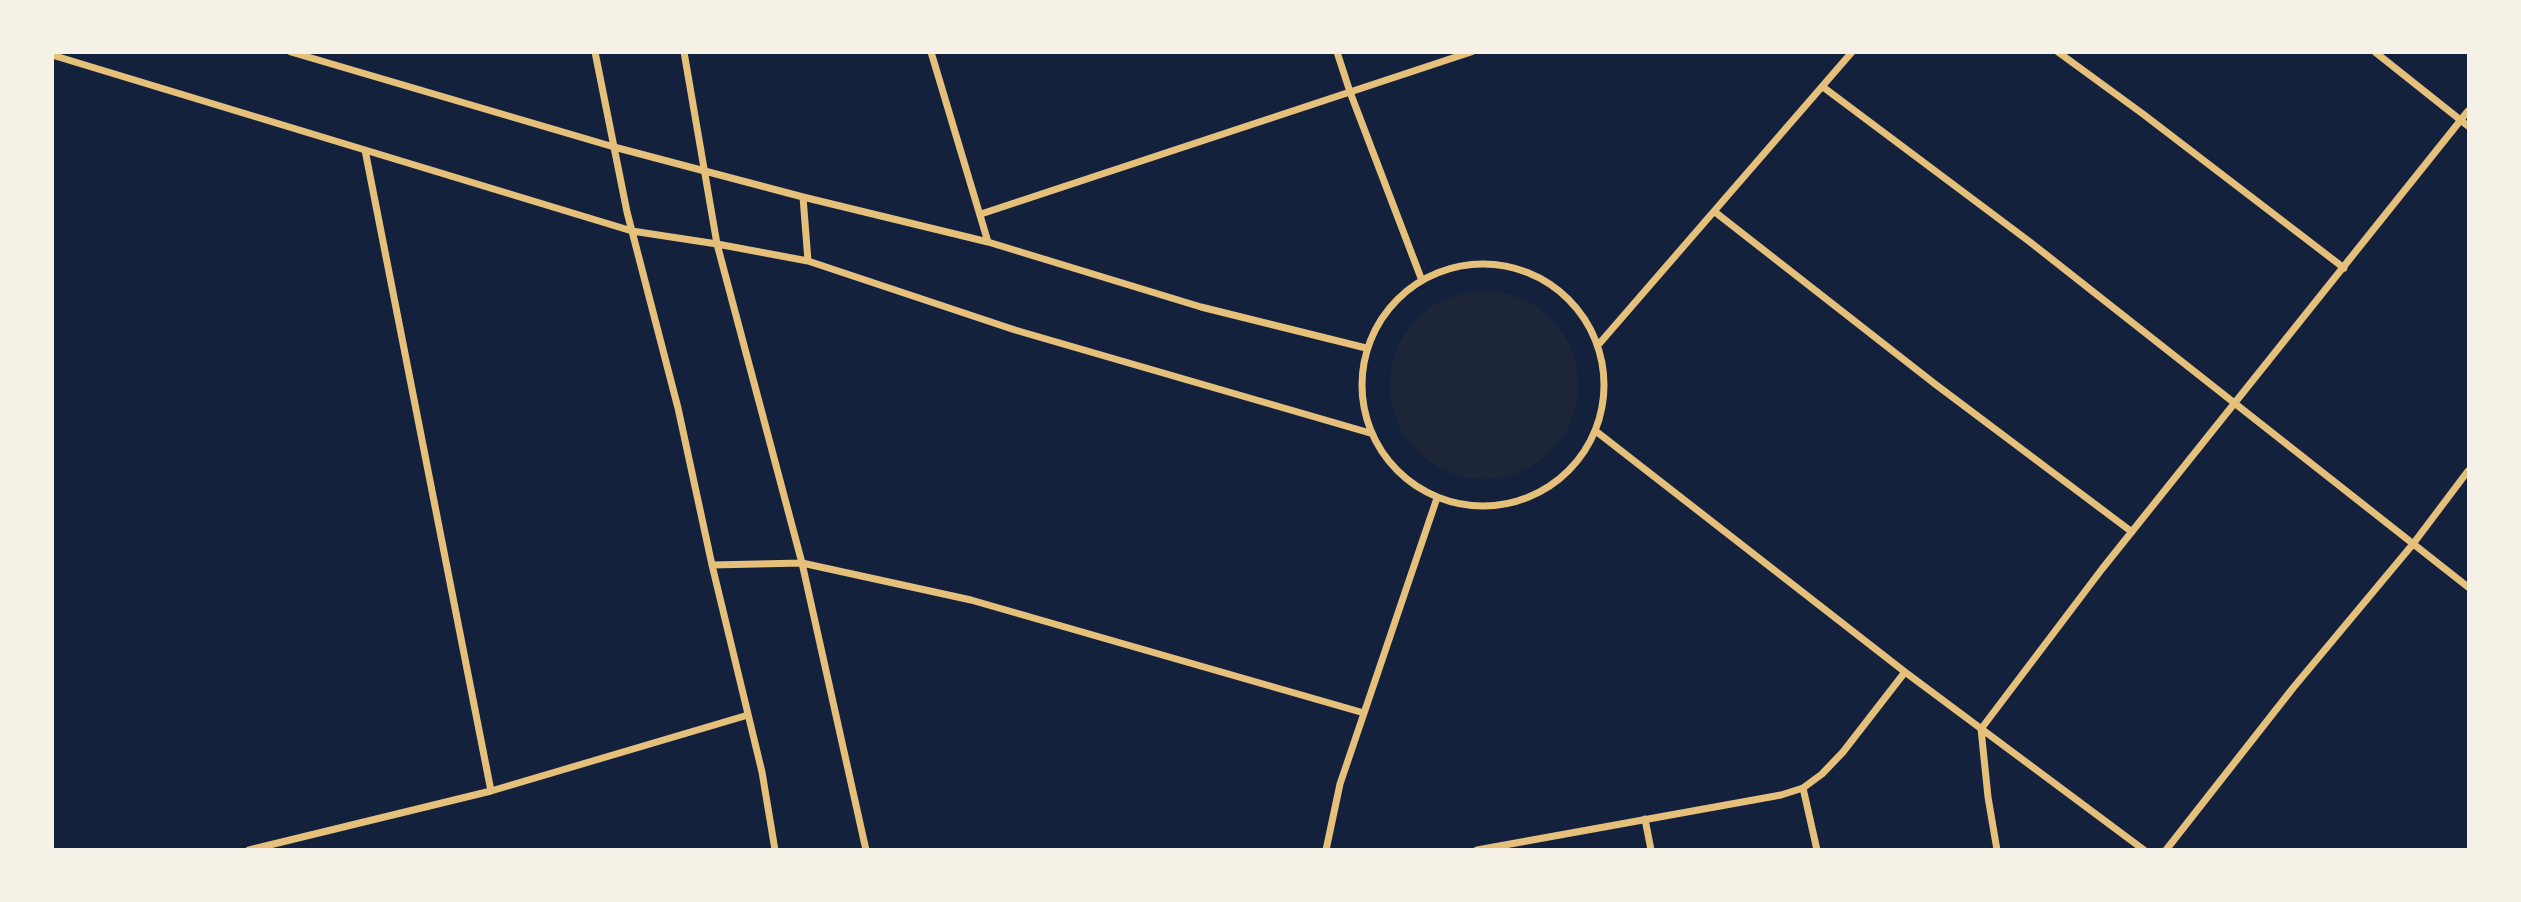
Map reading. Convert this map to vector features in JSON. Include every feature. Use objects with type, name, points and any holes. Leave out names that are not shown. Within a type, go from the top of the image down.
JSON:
[{"type":"street","points":[[291,52],[614,147],[988,242],[1201,307],[1366,348]]},
{"type":"street","points":[[595,52],[632,231],[678,408],[712,565],[762,772],[775,849]]},
{"type":"street","points":[[684,52],[717,244],[802,563],[866,849]]},
{"type":"street","points":[[932,52],[988,242]]},
{"type":"street","points":[[1337,52],[1421,278]]},
{"type":"street","points":[[981,214],[1471,52]]},
{"type":"street","points":[[1599,344],[1852,52]]},
{"type":"street","points":[[2058,52],[2344,268]]},
{"type":"street","points":[[2375,52],[2469,126]]},
{"type":"street","points":[[52,55],[632,231],[808,261],[1015,330],[1370,433]]},
{"type":"street","points":[[1823,87],[2030,242],[2469,587]]},
{"type":"street","points":[[1997,849],[1980,729],[2132,532],[2469,111]]},
{"type":"street","points":[[365,150],[491,791]]},
{"type":"street","points":[[803,197],[808,261]]},
{"type":"street","points":[[1715,212],[2132,532]]},
{"type":"street","points":[[1472,262],[1525,269],[1570,298],[1599,344],[1606,388],[1597,432],[1571,471],[1531,498],[1484,508],[1437,498],[1398,472],[1370,433],[1361,391],[1366,348],[1387,308],[1421,278],[1472,262]]},
{"type":"street","points":[[1597,432],[1980,729],[2144,849]]},
{"type":"street","points":[[2166,849],[2469,471]]},
{"type":"street","points":[[1326,849],[1340,784],[1437,498]]},
{"type":"street","points":[[712,565],[802,563],[971,600],[1364,713]]},
{"type":"street","points":[[1477,849],[1781,795],[1802,788],[1822,774],[1843,752],[1906,672]]},
{"type":"street","points":[[249,849],[491,791],[748,715]]},
{"type":"street","points":[[1802,788],[1816,849]]},
{"type":"street","points":[[1645,819],[1651,849]]},
{"type":"shaded area","points":[[1484,291],[1520,298],[1551,318],[1571,349],[1578,385],[1571,421],[1551,452],[1520,472],[1484,479],[1448,472],[1417,452],[1397,421],[1390,385],[1397,349],[1417,318],[1448,298]]}]
